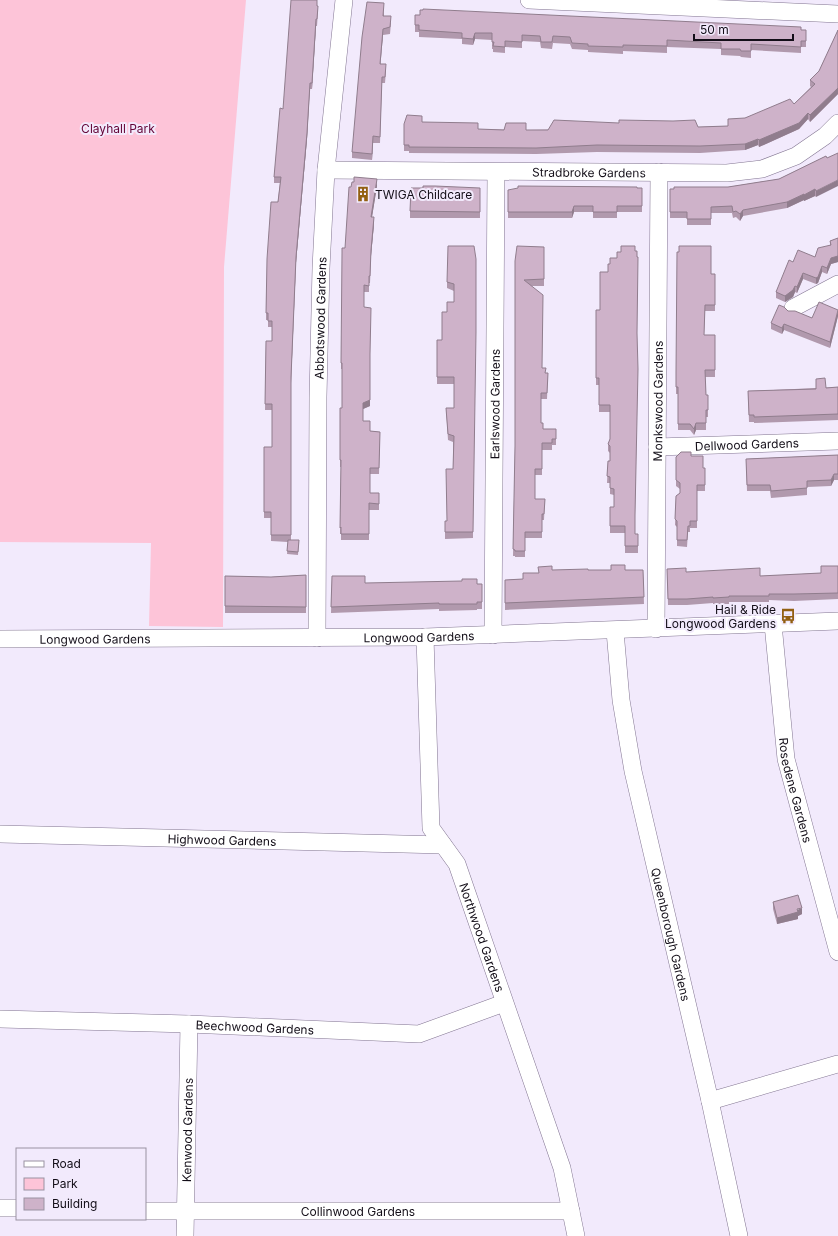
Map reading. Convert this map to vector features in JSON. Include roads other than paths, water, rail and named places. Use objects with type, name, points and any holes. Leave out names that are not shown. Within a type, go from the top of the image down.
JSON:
[{"type":"street","name":"Abbotswood Gardens","points":[[322,638],[318,397],[321,268],[326,170],[344,0]]},
{"type":"street","points":[[529,0],[838,14]]},
{"type":"street","name":"Stradbroke Gardens","points":[[326,170],[727,173],[762,169],[796,156],[825,136],[838,123]]},
{"type":"street","name":"Earlswood Gardens","points":[[493,635],[496,172]]},
{"type":"street","name":"Monkswood Gardens","points":[[656,629],[658,172]]},
{"type":"street","points":[[793,308],[838,284]]},
{"type":"street","name":"Dellwood Gardens","points":[[657,447],[838,441]]},
{"type":"street","name":"Longwood Gardens","points":[[0,639],[407,638],[615,631],[838,621]]},
{"type":"street","name":"Rosedene Gardens","points":[[773,624],[786,759],[838,952]]},
{"type":"street","name":"Queenborough Gardens","points":[[615,631],[621,700],[633,771],[710,1101],[739,1236]]},
{"type":"street","name":"Northwood Gardens","points":[[425,637],[431,828],[457,864],[562,1168],[576,1236]]},
{"type":"street","name":"Highwood Gardens","points":[[0,834],[443,845]]},
{"type":"street","name":"Beechwood Gardens","points":[[0,1019],[189,1024],[419,1034],[504,1003]]},
{"type":"street","name":"Kenwood Gardens","points":[[185,1236],[189,1024]]},
{"type":"street","points":[[710,1101],[838,1064]]},
{"type":"street","points":[[0,1208],[16,1208]]},
{"type":"street","name":"Collinwood Gardens","points":[[146,1211],[571,1211]]},
{"type":"place","name":"TWIGA Childcare","points":[[363,194]]},
{"type":"place","name":"Hail & Ride Longwood Gardens","points":[[788,616]]},
{"type":"park label","name":"Clayhall Park","points":[[118,128]]}]
